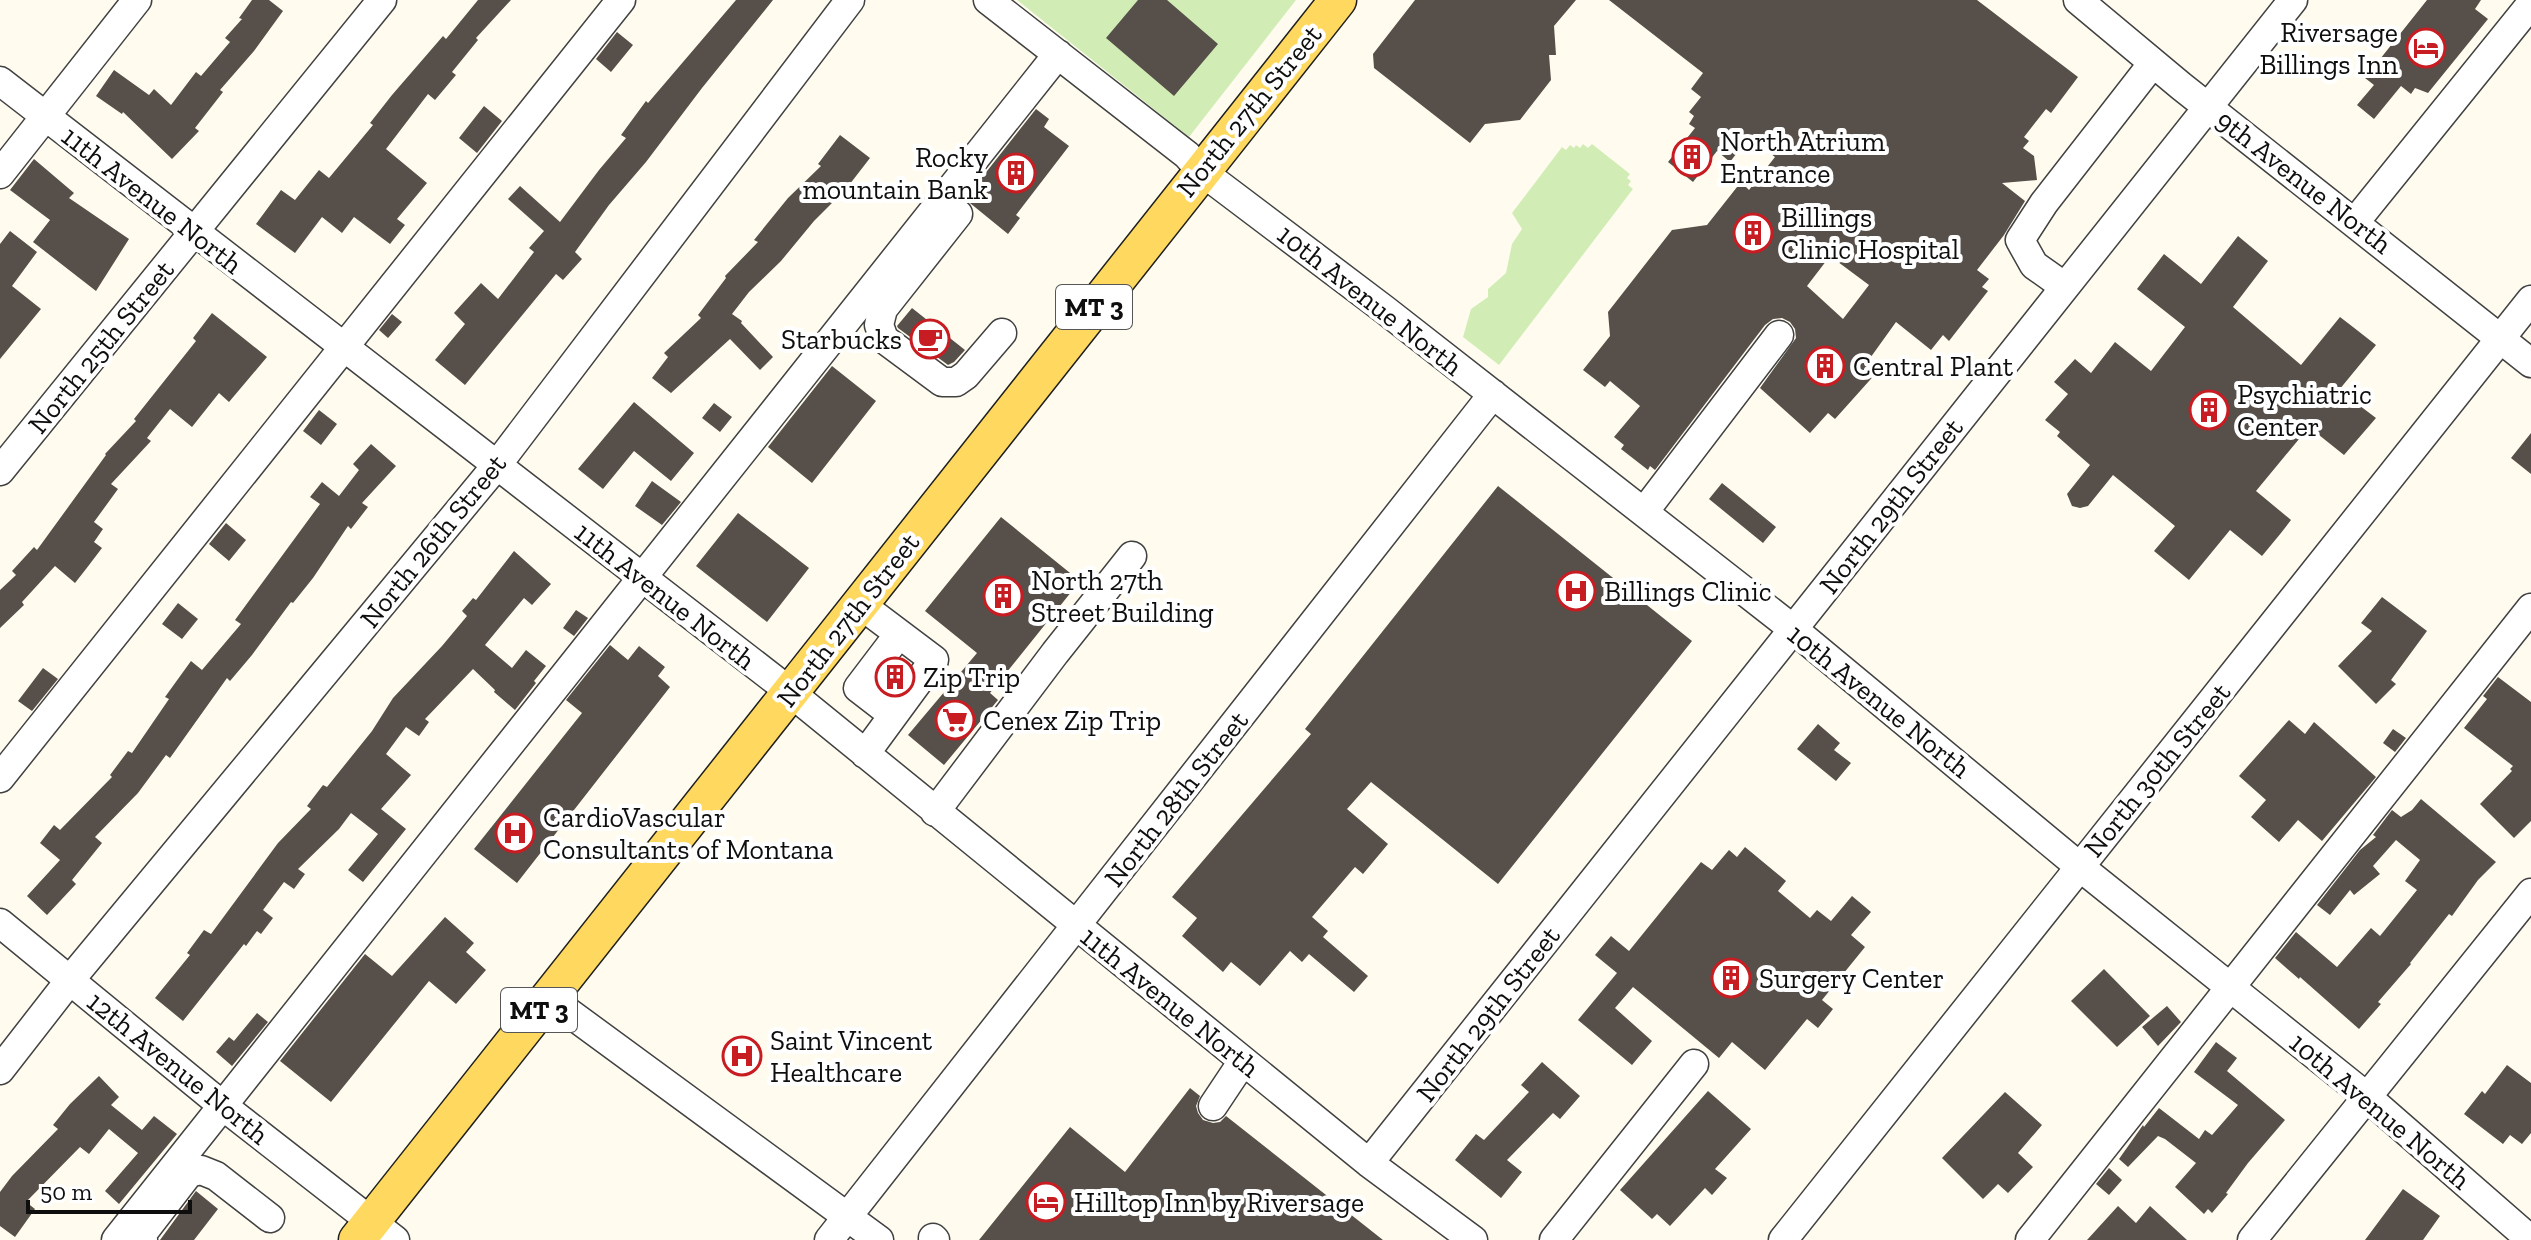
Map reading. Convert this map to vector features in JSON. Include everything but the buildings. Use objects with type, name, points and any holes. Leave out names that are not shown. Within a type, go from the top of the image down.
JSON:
[{"type":"main road","name":"North 27th Street","points":[[374,1234],[549,998],[1338,0]]},
{"type":"street","points":[[0,174],[137,0]]},
{"type":"street","name":"North 25th Street","points":[[0,471],[382,0]]},
{"type":"street","points":[[0,778],[621,0]]},
{"type":"street","name":"North 26th Street","points":[[0,1070],[70,980],[497,465],[850,0]]},
{"type":"street","name":"10th Avenue North","points":[[988,0],[1187,155],[1201,171],[1793,629],[2080,867],[2366,1096],[2522,1230]]},
{"type":"street","name":"9th Avenue North","points":[[2078,0],[2531,363]]},
{"type":"street","name":"North 29th Street","points":[[1369,1163],[2293,0]]},
{"type":"street","points":[[2355,222],[2531,4]]},
{"type":"street","points":[[116,1240],[1058,54]]},
{"type":"street","points":[[2065,287],[2034,265],[2020,240],[2044,203],[2153,63]]},
{"type":"street","name":"11th Avenue North","points":[[0,81],[790,694],[1369,1163],[1473,1240]]},
{"type":"street","points":[[958,214],[883,309],[879,325],[884,339],[942,382],[956,382],[966,375],[1002,333]]},
{"type":"street","name":"North 30th Street","points":[[1783,1240],[2531,300]]},
{"type":"street","points":[[1644,512],[1779,335]]},
{"type":"street","name":"North 28th Street","points":[[829,1240],[1493,394]]},
{"type":"street","points":[[935,812],[1132,556]]},
{"type":"street","points":[[861,605],[934,660],[865,754]]},
{"type":"street","points":[[2030,1240],[2531,608]]},
{"type":"street","points":[[893,715],[858,688],[899,634]]},
{"type":"street","points":[[2252,1240],[2531,893]]},
{"type":"street","name":"12th Avenue North","points":[[0,923],[374,1234]]},
{"type":"street","points":[[549,998],[879,1240]]},
{"type":"street","points":[[1213,1106],[1243,1061]]},
{"type":"street","points":[[1554,1240],[1694,1064]]},
{"type":"street","points":[[143,1240],[142,1234],[189,1173],[201,1170],[216,1176],[270,1218]]},
{"type":"green space","points":[[1017,0],[1296,0],[1189,137]]},
{"type":"green space","points":[[1583,144],[1588,148],[1592,144],[1630,174],[1628,185],[1633,189],[1499,365],[1463,337],[1471,309],[1488,297],[1488,289],[1506,273],[1512,244],[1522,229],[1512,213],[1562,147],[1566,150],[1570,145],[1574,148],[1576,145],[1580,148]]},
{"type":"place","name":"Riversage Billings Inn","points":[[2426,48]]},
{"type":"place","name":"North Atrium Entrance","points":[[1692,157]]},
{"type":"place","name":"Rocky mountain Bank","points":[[1016,173]]},
{"type":"place","name":"Billings Clinic Hospital","points":[[1753,233]]},
{"type":"place","name":"Starbucks","points":[[930,339]]},
{"type":"place","name":"Central Plant","points":[[1825,366]]},
{"type":"place","name":"Psychiatric Center","points":[[2209,410]]},
{"type":"place","name":"Billings Clinic","points":[[1576,591]]},
{"type":"place","name":"North 27th Street Building","points":[[1003,596]]},
{"type":"place","name":"Zip Trip","points":[[895,677]]},
{"type":"place","name":"Cenex Zip Trip","points":[[955,720]]},
{"type":"place","name":"CardioVascular Consultants of Montana","points":[[515,833]]},
{"type":"place","name":"Surgery Center","points":[[1731,978]]},
{"type":"place","name":"Saint Vincent Healthcare","points":[[742,1056]]},
{"type":"place","name":"Hilltop Inn by Riversage","points":[[1046,1202]]}]
